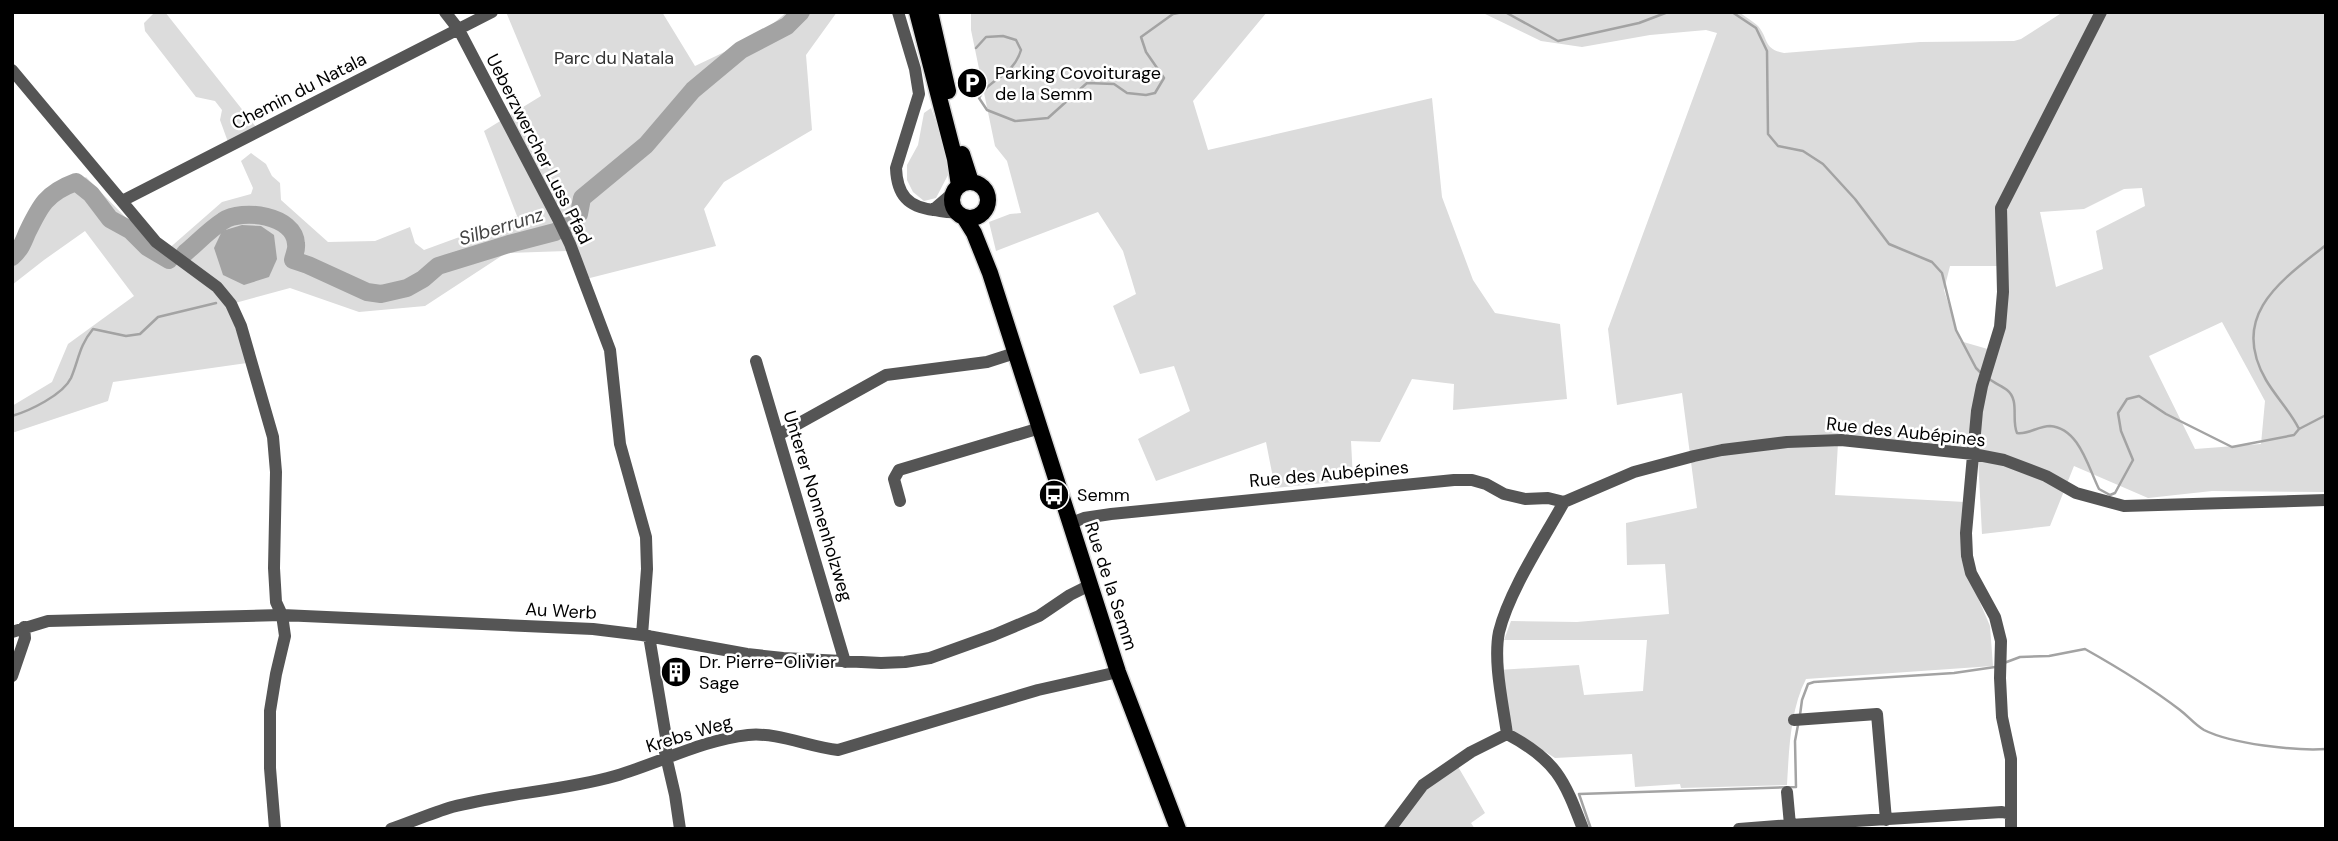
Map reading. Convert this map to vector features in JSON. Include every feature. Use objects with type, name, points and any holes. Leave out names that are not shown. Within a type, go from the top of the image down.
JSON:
[{"type":"main road","points":[[917,12],[961,187]]},
{"type":"main road","points":[[930,12],[962,154],[961,187],[953,202],[967,214],[988,205],[988,194],[981,186],[961,187]]},
{"type":"main road","name":"Rue de la Semm","points":[[967,214],[982,234],[990,273],[1118,671],[1178,829]]},
{"type":"street","name":"Ueberzwercher Luss Pfad","points":[[445,12],[459,30],[566,235],[610,350],[620,444],[646,537],[646,635],[680,829]]},
{"type":"street","name":"Chemin du Natala","points":[[122,201],[492,12]]},
{"type":"street","points":[[898,12],[915,69],[919,94],[896,168],[900,190],[908,201],[921,209],[967,214]]},
{"type":"street","points":[[2011,829],[2011,759],[2003,717],[2001,641],[1996,617],[1971,573],[1967,556],[1966,533],[1973,454],[1984,380],[2000,327],[2003,303],[2001,208],[2101,12]]},
{"type":"street","points":[[12,70],[156,242],[217,287],[231,304],[241,326],[273,437],[276,472],[276,601],[282,615],[285,636],[270,711],[275,829]]},
{"type":"street","points":[[933,210],[961,187]]},
{"type":"street","points":[[778,435],[886,375],[987,362],[1015,353]]},
{"type":"street","name":"Unterer Nonnenholzweg","points":[[756,361],[845,662]]},
{"type":"street","points":[[900,501],[894,479],[899,470],[1040,428]]},
{"type":"street","name":"Rue des Aubépines","points":[[1071,523],[1111,513],[1454,480],[1472,480],[1504,494],[1525,499],[1548,498],[1564,502],[1634,472],[1722,450],[1787,442],[1841,440],[1973,454],[2004,460],[2046,476],[2076,493],[2124,506],[2326,499]]},
{"type":"street","points":[[1507,734],[1497,656],[1499,632],[1517,587],[1564,502]]},
{"type":"street","name":"Au Werb","points":[[18,629],[48,621],[282,615],[593,629],[646,635],[747,654],[881,663],[930,657],[994,635],[1039,616],[1090,585]]},
{"type":"street","points":[[12,676],[25,638],[18,629]]},
{"type":"street","name":"Krebs Weg","points":[[391,829],[452,807],[585,783],[667,759],[692,748],[751,735],[838,750],[1038,690],[1118,671]]},
{"type":"street","points":[[1794,720],[1877,715],[1886,820]]},
{"type":"street","points":[[1390,829],[1423,785],[1471,751],[1507,734]]},
{"type":"street","points":[[1507,734],[1532,747],[1554,769],[1567,786],[1583,829]]},
{"type":"street","points":[[1787,792],[1790,825]]},
{"type":"street","points":[[1739,829],[2001,812],[2011,814]]},
{"type":"green space","points":[[155,12],[165,12],[256,127],[228,142],[220,120],[222,110],[215,101],[196,97],[145,31],[144,23]]},
{"type":"green space","name":"Parc du Natala","points":[[506,12],[662,12],[695,66],[758,36],[787,12],[837,12],[806,55],[812,130],[724,182],[704,209],[716,246],[586,279],[567,251],[506,253],[425,306],[359,312],[290,288],[228,305],[247,363],[113,382],[108,401],[12,433],[12,406],[52,382],[68,344],[134,296],[85,231],[12,285],[12,264],[33,219],[86,177],[135,227],[166,251],[222,202],[251,194],[253,188],[241,161],[251,153],[266,164],[272,176],[280,183],[281,200],[328,242],[375,241],[410,227],[415,243],[424,250],[517,216],[484,131],[541,96]]},
{"type":"green space","points":[[971,12],[1267,12],[1193,101],[1208,150],[1432,98],[1442,197],[1473,280],[1495,313],[1560,324],[1567,399],[1453,410],[1454,384],[1412,379],[1380,442],[1351,441],[1353,480],[1275,488],[1266,442],[1156,481],[1138,439],[1190,411],[1174,366],[1140,374],[1113,306],[1136,294],[1123,251],[1098,212],[996,251],[989,222],[1021,213],[1007,161],[995,146],[971,30]]},
{"type":"green space","points":[[1481,12],[1739,12],[1758,26],[1769,46],[1784,53],[1920,42],[2014,41],[2063,12],[2326,12],[2326,492],[2212,491],[2148,498],[2074,466],[2050,526],[1982,534],[1978,458],[1838,443],[1835,495],[1965,502],[1961,558],[1990,626],[1993,666],[1806,679],[1793,717],[1787,785],[1681,788],[1680,784],[1635,787],[1632,754],[1555,758],[1509,729],[1498,670],[1579,665],[1584,695],[1643,691],[1647,640],[1504,640],[1511,621],[1577,622],[1669,614],[1665,564],[1627,565],[1626,523],[1697,508],[1682,393],[1617,405],[1608,329],[1717,33],[1706,30],[1650,35],[1582,47],[1541,41]],"holes":[[[2142,188],[2145,206],[2096,231],[2103,269],[2056,287],[2040,212],[2084,209],[2124,189]],[[1950,266],[1998,266],[1998,352],[1960,341],[1944,290]],[[2222,322],[2265,401],[2261,444],[2195,449],[2149,356]]]},
{"type":"green space","points":[[931,108],[949,159],[948,175],[936,198],[924,201],[913,192],[907,180],[907,165],[918,145],[924,113]]},
{"type":"green space","points":[[1453,758],[1485,813],[1471,823],[1475,829],[1381,829],[1434,771]]},
{"type":"shaded area","points":[[242,225],[261,226],[274,235],[277,259],[269,277],[244,285],[223,275],[214,248],[222,231]]},
{"type":"waterway","name":"Silberrunz","points":[[185,253],[223,221],[242,215],[266,217],[287,226],[293,234],[296,246],[293,260],[367,292],[381,294],[407,288],[438,266],[555,232],[573,223],[579,214],[582,198],[646,145],[693,90],[741,50],[787,26],[801,12]]},
{"type":"waterway","points":[[976,48],[986,37],[1003,36],[1016,40],[1021,50],[1013,66],[989,85],[979,98],[987,110],[1015,121],[1048,118],[1087,83],[1114,84],[1127,93],[1155,93],[1164,78],[1146,52],[1141,37],[1173,14],[1183,12]]},
{"type":"waterway","points":[[1505,12],[1558,41],[1639,23],[1668,12]]},
{"type":"waterway","points":[[1732,12],[1756,28],[1767,51],[1768,134],[1778,146],[1803,151],[1823,164],[1855,199],[1889,244],[1932,262],[1942,273],[1956,330],[1980,372]]},
{"type":"waterway","name":"Silberrunz","points":[[12,257],[45,202],[58,191],[76,182],[91,194],[110,219],[130,230],[147,247],[169,260]]},
{"type":"waterway","points":[[1988,378],[2011,394],[2017,433],[2041,427],[2060,428],[2081,450],[2099,489],[2110,495],[2115,493],[2133,460],[2121,431],[2118,413],[2127,399],[2139,396],[2166,414],[2232,447],[2294,435],[2299,429],[2266,380],[2256,357],[2253,337],[2265,302],[2292,272],[2326,245]]},
{"type":"waterway","points":[[12,416],[45,402],[67,384],[82,347],[93,329],[126,336],[140,334],[158,317],[216,303]]},
{"type":"waterway","points":[[2299,429],[2326,415]]},
{"type":"waterway","points":[[2004,663],[2020,657],[2049,656],[2085,649],[2157,693],[2198,726],[2216,735],[2264,746],[2326,749]]},
{"type":"waterway","points":[[1800,715],[1808,684],[1814,682],[1954,673],[1995,667]]},
{"type":"waterway","points":[[1591,829],[1579,794],[1796,787],[1795,741],[1798,725]]},
{"type":"place","name":"Parking Covoiturage de la Semm","points":[[972,83]]},
{"type":"place","name":"Semm","points":[[1054,495]]},
{"type":"place","name":"Dr. Pierre-Olivier Sage","points":[[676,672]]}]
